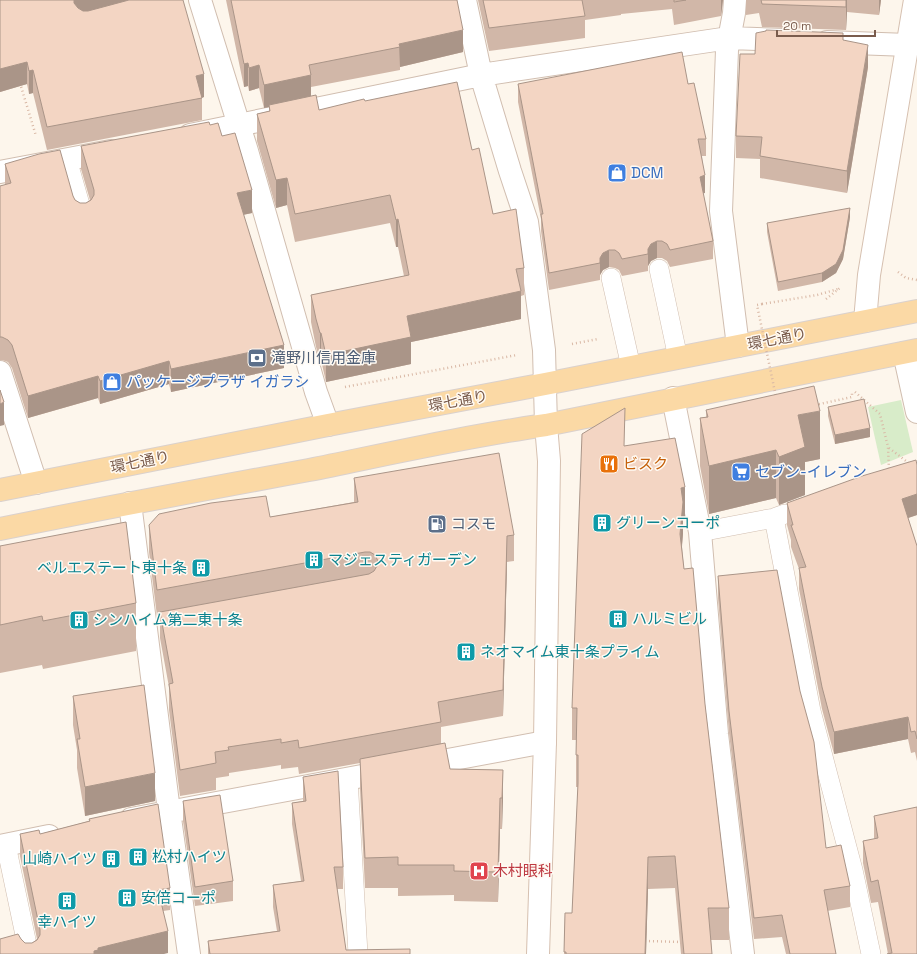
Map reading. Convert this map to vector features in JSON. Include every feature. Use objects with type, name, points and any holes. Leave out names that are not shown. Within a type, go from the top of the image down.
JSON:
[{"type":"main road","name":"環七通り","points":[[0,490],[917,311]]},
{"type":"main road","points":[[0,529],[508,430],[546,425],[910,351]]},
{"type":"street","points":[[200,0],[239,126],[316,392],[328,425]]},
{"type":"street","points":[[466,0],[481,75],[510,170],[528,222],[544,350],[548,461],[545,742],[538,954]]},
{"type":"street","points":[[735,0],[727,50],[721,211],[738,346]]},
{"type":"street","points":[[865,321],[869,275],[912,32],[915,0]]},
{"type":"street","points":[[168,139],[239,126],[481,75],[729,38],[912,32]]},
{"type":"street","points":[[0,172],[129,147]]},
{"type":"street","points":[[910,351],[917,412]]},
{"type":"street","points":[[0,372],[36,483]]},
{"type":"street","points":[[673,398],[700,532],[717,734],[743,954]]},
{"type":"street","points":[[130,503],[153,627],[169,811],[189,954]]},
{"type":"street","points":[[115,822],[545,742]]},
{"type":"street","points":[[3,845],[68,832]]},
{"type":"lane","points":[[67,159],[83,215]]},
{"type":"lane","points":[[659,269],[678,358]]},
{"type":"lane","points":[[611,278],[631,367]]},
{"type":"lane","points":[[700,532],[774,518],[803,507]]},
{"type":"lane","points":[[774,518],[811,711],[853,870],[871,954]]},
{"type":"lane","points":[[348,778],[358,954]]},
{"type":"lane","points":[[3,845],[29,954]]},
{"type":"path","points":[[20,83],[44,164]]},
{"type":"path","points":[[894,270],[906,278],[917,280]]},
{"type":"path","points":[[777,404],[757,306],[816,295],[840,288]]},
{"type":"path","points":[[338,388],[521,354]]},
{"type":"path","points":[[808,406],[852,396],[851,389],[880,414],[888,447],[889,476]]},
{"type":"path","points":[[888,447],[914,467]]},
{"type":"path","points":[[640,940],[687,942]]},
{"type":"green space","points":[[901,400],[913,452],[881,465],[868,407]]},
{"type":"building","points":[[0,0],[74,0],[74,3],[78,8],[83,11],[88,11],[129,0],[183,0],[204,74],[196,76],[202,98],[47,127],[33,70],[29,71],[27,62],[0,69]]},
{"type":"building","points":[[231,0],[457,0],[463,30],[399,44],[400,47],[309,65],[311,75],[264,85],[259,65],[249,68],[248,63],[244,64]]},
{"type":"building","points":[[483,0],[582,0],[585,16],[489,28]]},
{"type":"building","points":[[674,0],[686,0],[674,2]]},
{"type":"building","points":[[761,0],[846,0],[846,7],[762,4]]},
{"type":"building","points":[[766,30],[843,33],[843,40],[868,45],[847,171],[760,156],[762,137],[736,136],[740,54],[755,54],[756,33]]},
{"type":"building","name":"DCM","points":[[682,52],[688,84],[694,83],[706,139],[698,139],[705,175],[700,177],[713,241],[670,250],[667,244],[662,241],[657,241],[651,244],[648,249],[648,254],[622,259],[619,253],[615,250],[609,250],[603,253],[600,258],[600,263],[549,273],[541,214],[543,214],[518,84]]},
{"type":"building","points":[[457,82],[472,150],[479,148],[493,214],[516,209],[524,268],[516,269],[521,291],[407,316],[411,337],[326,355],[311,295],[409,275],[398,219],[396,220],[390,195],[295,214],[287,178],[276,180],[257,114],[270,111],[269,105],[316,95],[319,110],[364,99],[365,101]]},
{"type":"building","points":[[209,122],[210,125],[218,123],[222,136],[235,133],[252,190],[237,193],[284,345],[171,369],[169,361],[100,381],[98,376],[28,396],[12,345],[8,340],[0,337],[0,186],[11,183],[5,164],[39,154],[60,150],[73,196],[75,200],[80,203],[86,203],[91,200],[94,195],[94,190],[81,146]]},
{"type":"building","points":[[850,208],[843,250],[836,264],[822,273],[778,282],[767,223]]},
{"type":"building","points":[[814,386],[820,411],[798,415],[805,447],[779,457],[776,450],[709,466],[700,418],[708,417],[706,410]]},
{"type":"building","points":[[0,390],[4,402],[0,404]]},
{"type":"building","points":[[864,399],[870,428],[835,435],[828,407]]},
{"type":"building","points":[[625,408],[624,446],[675,438],[685,487],[681,488],[683,502],[680,534],[684,569],[693,568],[705,704],[729,908],[708,908],[712,954],[684,954],[675,856],[648,857],[645,954],[566,954],[566,952],[564,952],[565,913],[572,913],[578,783],[578,755],[576,755],[577,708],[572,708],[582,434]]},
{"type":"building","points":[[499,453],[514,535],[507,536],[503,690],[438,702],[441,722],[299,748],[298,740],[281,743],[281,739],[228,747],[229,750],[215,752],[216,763],[180,770],[169,684],[173,683],[160,612],[369,574],[374,571],[378,561],[375,555],[370,552],[365,552],[157,590],[149,525],[159,514],[211,503],[266,496],[270,517],[358,502],[354,478]]},
{"type":"building","points":[[916,460],[917,494],[902,499],[917,546],[917,739],[915,731],[911,732],[908,717],[834,732],[822,687],[799,568],[806,567],[791,525],[793,525],[787,503],[862,476]]},
{"type":"building","points":[[126,522],[136,603],[43,621],[42,616],[0,625],[0,546]]},
{"type":"building","points":[[777,570],[800,691],[814,742],[826,848],[841,845],[850,886],[824,890],[836,954],[790,954],[782,915],[754,918],[729,711],[718,576]]},
{"type":"building","points":[[144,685],[155,773],[85,787],[77,739],[80,739],[73,696]]},
{"type":"building","points":[[445,743],[450,769],[503,770],[502,798],[500,798],[498,872],[454,871],[454,865],[398,865],[398,857],[365,858],[360,759]]},
{"type":"building","points":[[338,771],[343,867],[334,867],[346,950],[410,949],[410,954],[210,954],[208,941],[280,931],[273,885],[304,881],[292,803],[306,801],[303,777]]},
{"type":"building","points":[[220,795],[233,881],[195,887],[183,801]]},
{"type":"building","points":[[158,804],[170,888],[158,890],[168,931],[98,948],[98,950],[94,951],[94,954],[0,954],[0,939],[18,934],[25,943],[32,943],[37,940],[40,935],[20,834],[39,830],[40,834],[90,821],[89,819]]},
{"type":"building","points":[[917,807],[917,954],[887,954],[892,953],[878,880],[871,882],[863,841],[878,838],[874,816]]},
{"type":"place","name":"DCM","points":[[617,173]]},
{"type":"place","name":"滝野川信用金庫","points":[[257,358]]},
{"type":"place","name":"パッケージプラザ イガラシ","points":[[112,382]]},
{"type":"place","name":"ビスク","points":[[609,464]]},
{"type":"place","name":"セブン-イレブン","points":[[741,472]]},
{"type":"place","name":"グリーンコーポ","points":[[602,523]]},
{"type":"place","name":"コスモ","points":[[437,524]]},
{"type":"place","name":"マジェスティガーデン","points":[[314,560]]},
{"type":"place","name":"ベルエステート東十条","points":[[201,568]]},
{"type":"place","name":"ハルミビル","points":[[618,619]]},
{"type":"place","name":"シンハイム第二東十条","points":[[79,620]]},
{"type":"place","name":"ネオマイム東十条プライム","points":[[466,652]]},
{"type":"place","name":"松村ハイツ","points":[[138,857]]},
{"type":"place","name":"山崎ハイツ","points":[[111,859]]},
{"type":"place","name":"木村眼科","points":[[479,871]]},
{"type":"place","name":"安倍コーポ","points":[[127,898]]},
{"type":"place","name":"幸ハイツ","points":[[67,901]]}]
